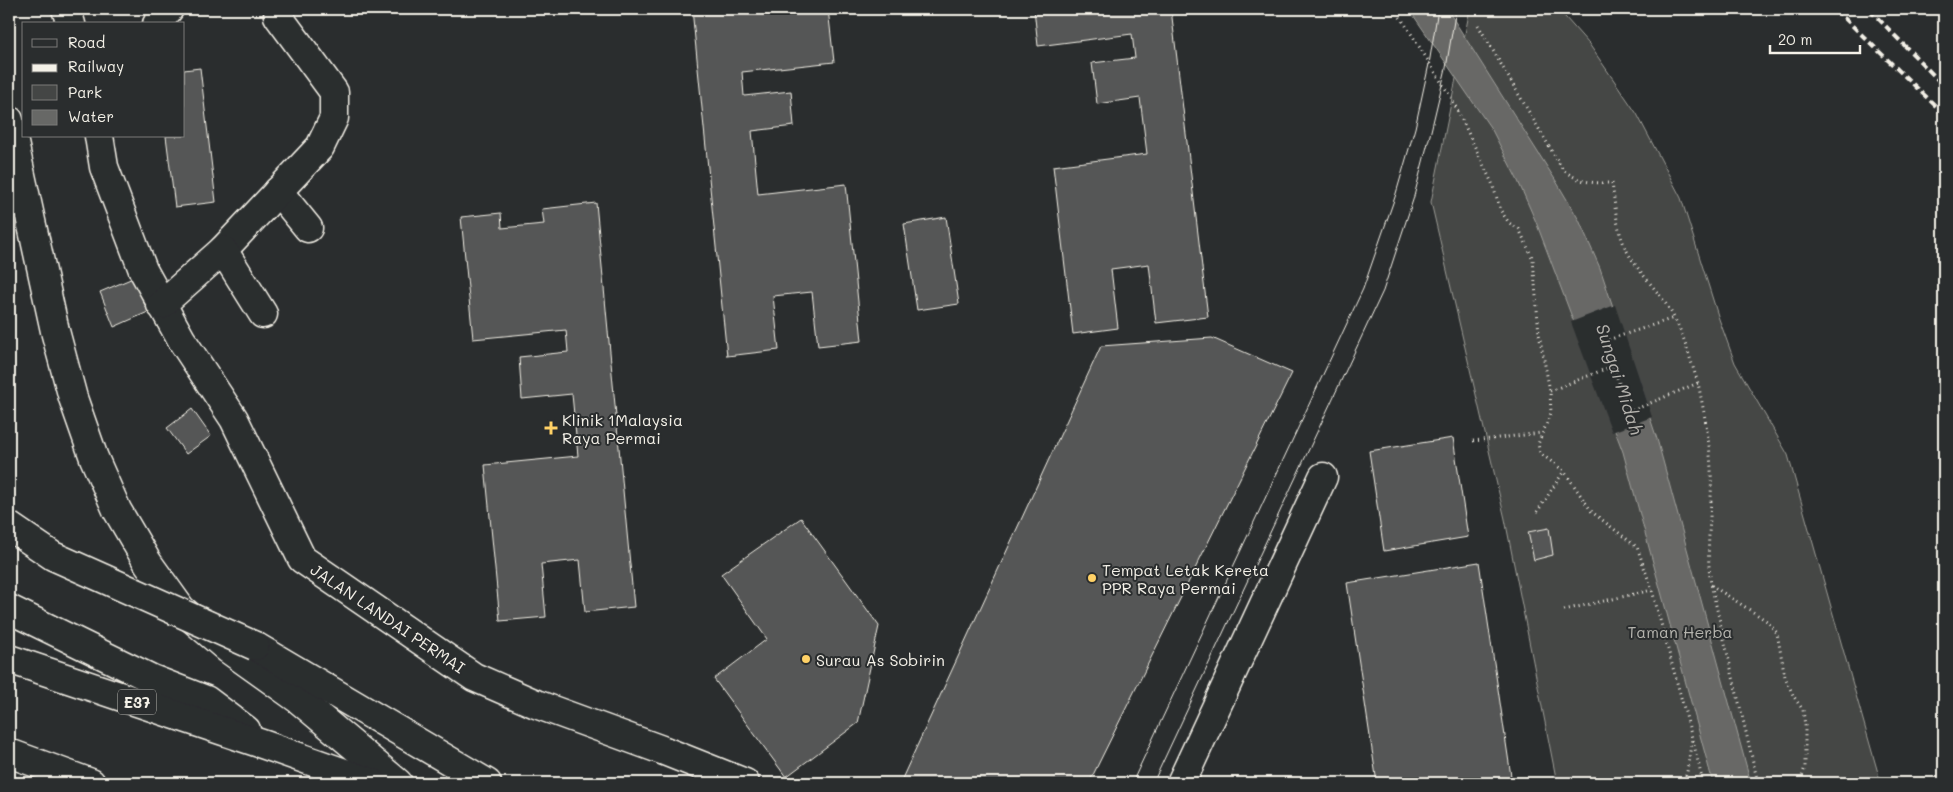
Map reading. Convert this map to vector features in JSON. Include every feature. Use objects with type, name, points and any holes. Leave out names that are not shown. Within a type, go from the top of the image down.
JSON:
[{"type":"main road","points":[[66,9],[70,22]]},
{"type":"main road","points":[[161,305],[223,250],[320,146],[334,118],[334,92],[278,16]]},
{"type":"main road","points":[[9,120],[55,330],[73,398],[94,458],[116,510],[148,563],[181,609],[228,649],[298,699],[398,783]]},
{"type":"main road","name":"JALAN LANDAI PERMAI","points":[[100,138],[104,167],[143,270],[181,339],[234,419],[302,559],[474,677],[536,704],[662,750],[745,783]]},
{"type":"main road","points":[[278,191],[308,228]]},
{"type":"main road","points":[[223,250],[264,314]]},
{"type":"main road","points":[[1181,783],[1323,477]]},
{"type":"main road","points":[[9,526],[53,556],[255,646],[487,783]]},
{"type":"main road","points":[[9,609],[152,679],[206,700],[265,744]]},
{"type":"main road","name":"E37","points":[[9,659],[265,744],[374,783]]},
{"type":"main road","points":[[9,753],[91,783]]},
{"type":"path","points":[[1394,9],[1452,99],[1492,183],[1501,211],[1509,223],[1520,229],[1527,242],[1533,259],[1539,334],[1550,391],[1551,413],[1541,433],[1538,444],[1540,453],[1564,471],[1592,512],[1637,547],[1652,590],[1703,783]]},
{"type":"path","points":[[1478,25],[1563,170],[1573,177],[1586,182],[1612,183],[1619,230],[1625,248],[1646,279],[1658,292],[1680,328],[1698,384],[1708,429],[1712,496],[1707,560],[1711,584],[1758,783]]},
{"type":"path","points":[[1674,318],[1605,341],[1628,412],[1698,384]]},
{"type":"path","points":[[1550,391],[1613,366]]},
{"type":"path","points":[[1473,441],[1541,433]]},
{"type":"path","points":[[1537,512],[1564,471]]},
{"type":"path","points":[[1711,584],[1767,621],[1777,633],[1785,677],[1794,698],[1803,710],[1805,767],[1800,783]]},
{"type":"path","points":[[1564,610],[1652,590]]},
{"type":"path","points":[[1683,783],[1687,772],[1692,738]]},
{"type":"green space","name":"Taman Herba","points":[[1470,9],[1558,9],[1589,44],[1637,114],[1681,198],[1719,319],[1735,363],[1788,455],[1880,780],[1878,783],[1557,783],[1505,519],[1431,202]]},
{"type":"water","name":"Sungai Midah","points":[[1409,9],[1447,9],[1579,220],[1600,268],[1657,439],[1751,783],[1713,783],[1623,452],[1536,222],[1492,130]]},
{"type":"pier","points":[[1615,305],[1652,417],[1612,432],[1571,322]]},
{"type":"building","points":[[692,9],[828,9],[834,62],[742,72],[744,96],[791,91],[794,126],[752,131],[758,194],[846,184],[862,341],[818,346],[812,292],[773,296],[779,350],[727,356]]},
{"type":"building","points":[[1034,9],[1171,9],[1208,317],[1156,323],[1149,264],[1111,269],[1118,328],[1073,334],[1053,166],[1147,154],[1140,98],[1097,104],[1092,63],[1135,58],[1132,34],[1038,46]]},
{"type":"building","points":[[200,68],[216,202],[175,207],[166,138],[185,138],[185,70]]},
{"type":"building","points":[[596,203],[634,607],[585,612],[580,560],[541,564],[546,617],[500,621],[485,465],[578,456],[572,394],[522,399],[519,357],[568,352],[566,330],[473,339],[461,217],[501,213],[502,228],[544,224],[542,209]]},
{"type":"building","points":[[946,217],[959,304],[917,310],[904,224]]},
{"type":"building","points":[[133,278],[148,312],[114,327],[100,292]]},
{"type":"building","name":"Tempat Letak Kereta PPR Raya Permai","points":[[1212,338],[1292,373],[1089,783],[900,783],[1101,346]]},
{"type":"building","points":[[192,409],[211,436],[186,454],[167,428]]},
{"type":"building","points":[[1453,438],[1468,537],[1384,551],[1369,451]]},
{"type":"building","name":"Surau As Sobirin","points":[[801,518],[879,626],[858,723],[786,777],[714,679],[767,639],[721,574]]},
{"type":"building","points":[[1549,528],[1553,555],[1534,560],[1528,532]]},
{"type":"building","points":[[1479,562],[1512,783],[1377,783],[1347,583]]},
{"type":"tram line","points":[[1132,783],[1363,289],[1395,197],[1415,128],[1429,64],[1438,9]]},
{"type":"tram line","points":[[1153,783],[1383,291],[1413,200],[1431,131],[1446,68],[1456,9]]},
{"type":"railway","points":[[1835,9],[1944,114]]},
{"type":"railway","points":[[1869,9],[1944,86]]},
{"type":"place","name":"Klinik 1Malaysia Raya Permai","points":[[551,428]]},
{"type":"place","name":"Tempat Letak Kereta PPR Raya Permai","points":[[1092,578]]},
{"type":"place","name":"Surau As Sobirin","points":[[806,659]]}]
